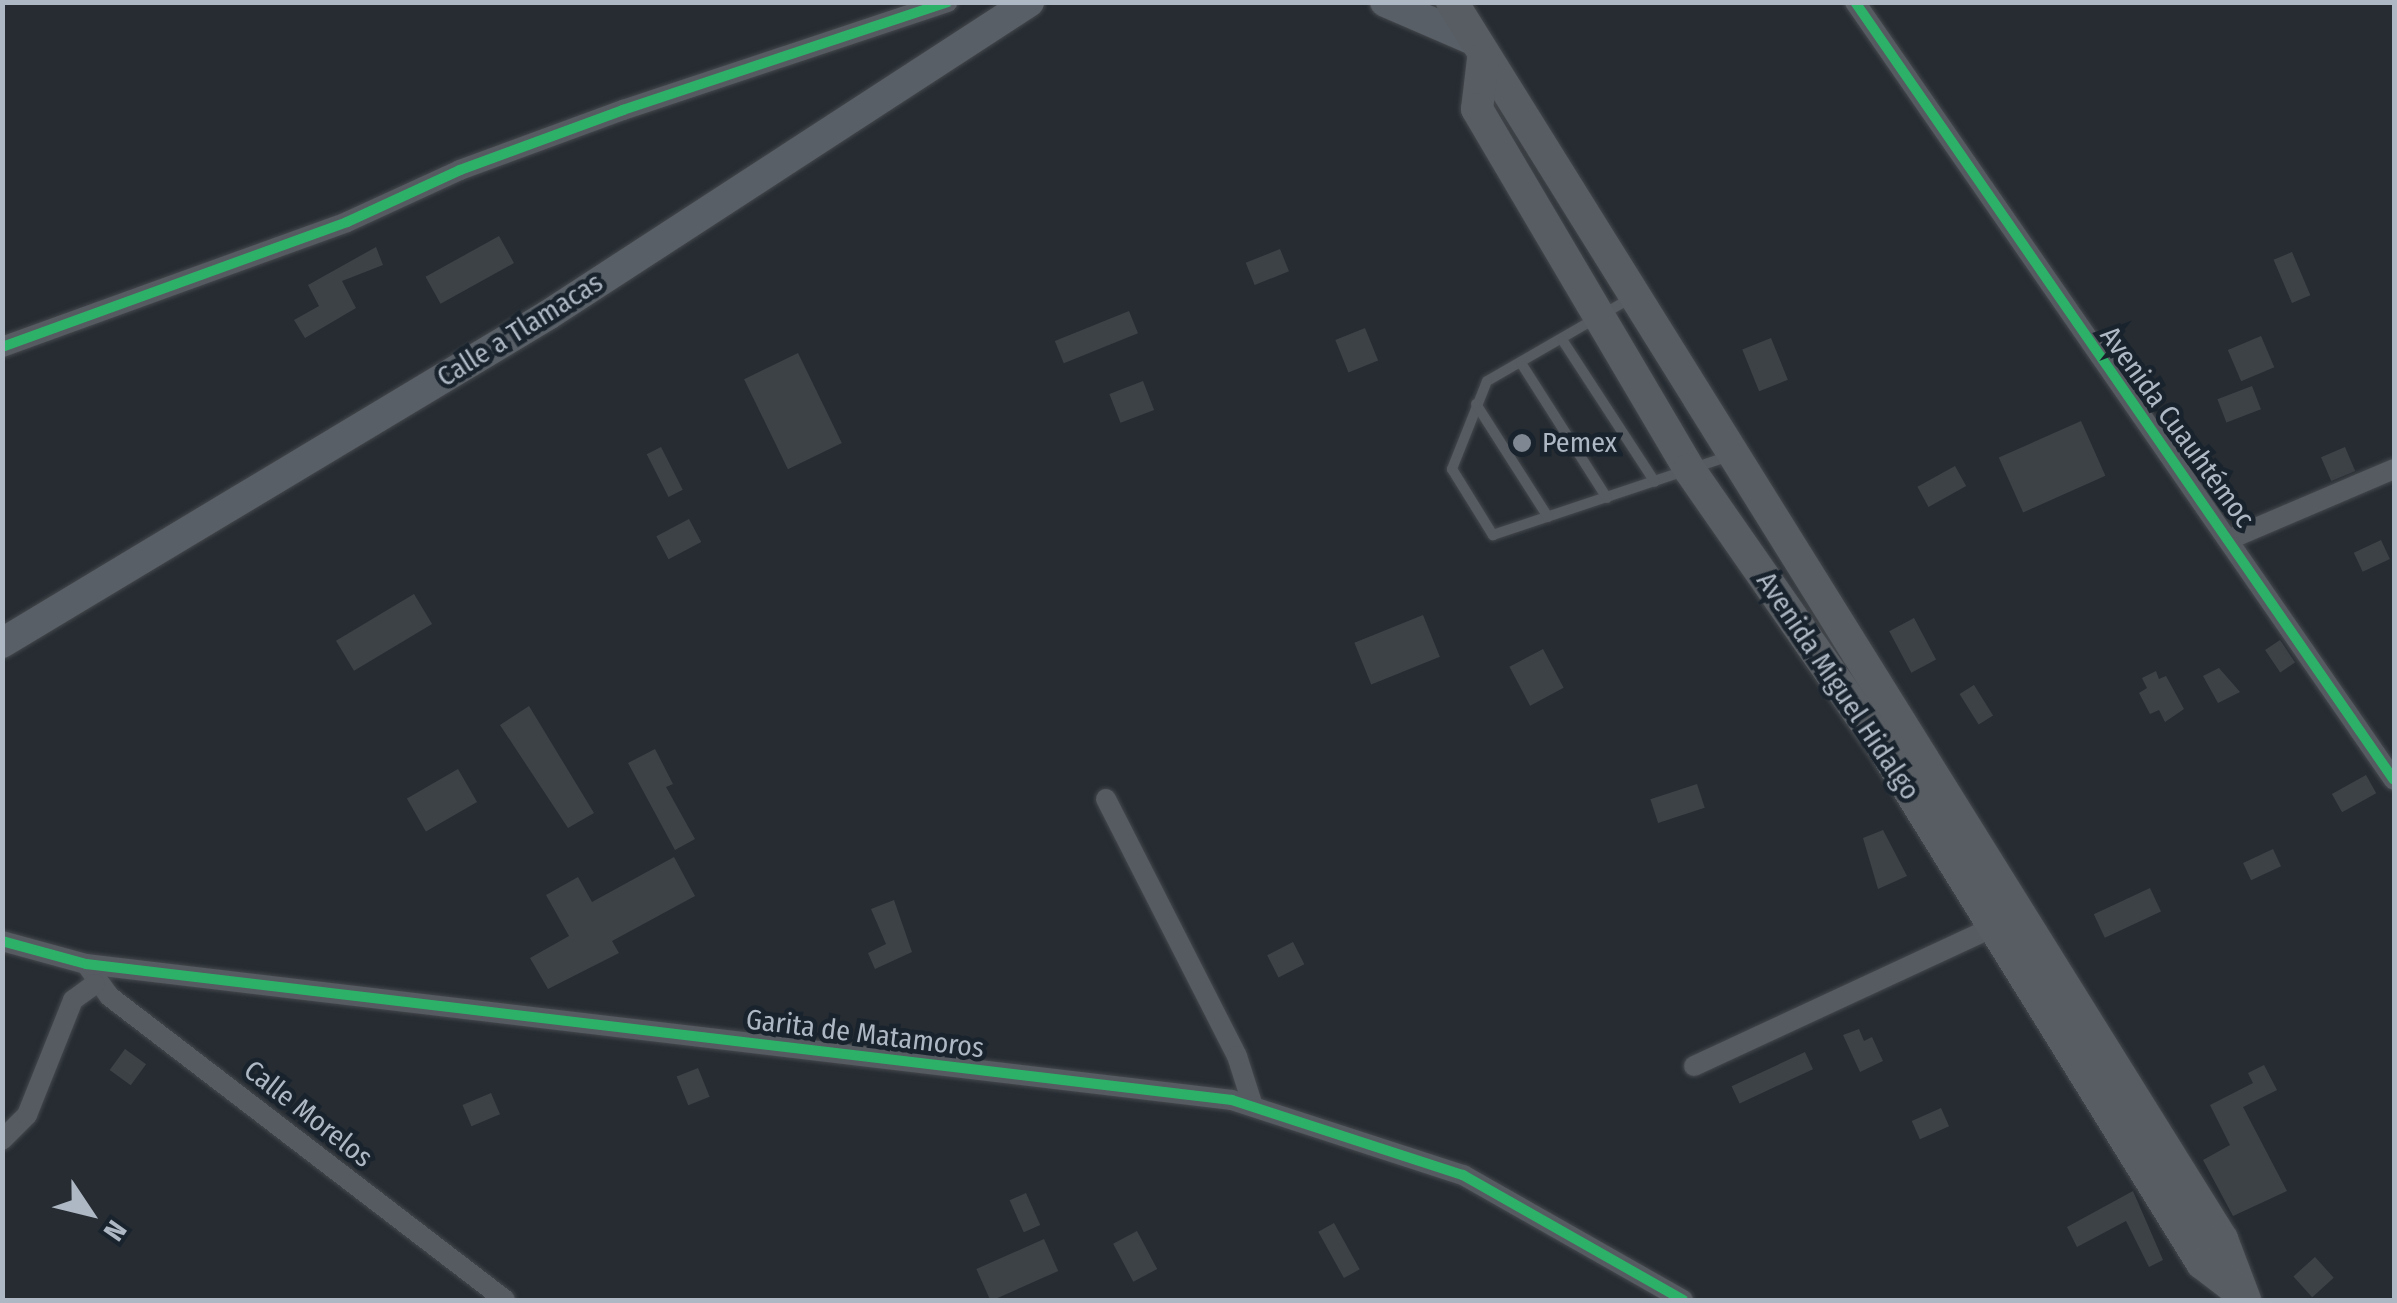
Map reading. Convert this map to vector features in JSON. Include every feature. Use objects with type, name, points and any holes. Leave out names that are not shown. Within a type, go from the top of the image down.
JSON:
[{"type":"main road","name":"Calle a Tlamacas","points":[[2,643],[548,315],[1030,2]]},
{"type":"main road","points":[[1385,2],[1477,49]]},
{"type":"main road","name":"Avenida Miguel Hidalgo","points":[[1452,2],[1477,49],[1513,92],[1730,456],[1894,741],[1994,927],[2037,970]]},
{"type":"main road","name":"Avenida Miguel Hidalgo","points":[[1477,49],[1477,108],[1689,468],[1894,741],[2037,970],[2202,1262],[2243,1297]]},
{"type":"street","points":[[2,347],[348,222],[460,170],[622,110],[948,2]]},
{"type":"street","name":"Avenida Cuauhtémoc","points":[[1855,2],[2394,780]]},
{"type":"street","points":[[2230,539],[2394,469]]},
{"type":"street","points":[[1106,799],[1237,1056],[1253,1106]]},
{"type":"street","points":[[1694,1066],[1994,927]]},
{"type":"street","name":"Garita de Matamoros","points":[[2,941],[86,964],[1253,1106],[1463,1175],[1684,1300]]},
{"type":"street","name":"Calle Morelos","points":[[86,964],[95,984],[505,1300]]},
{"type":"street","points":[[2,1140],[27,1115],[66,1011],[95,984]]},
{"type":"lane","points":[[1633,297],[1563,341],[1487,381],[1452,469],[1493,535],[1730,456]]},
{"type":"lane","points":[[1563,341],[1655,482]]},
{"type":"lane","points":[[1521,363],[1607,498]]},
{"type":"lane","points":[[1476,404],[1548,517]]},
{"type":"building","points":[[499,236],[514,263],[441,304],[426,277]]},
{"type":"building","points":[[376,247],[383,265],[342,281],[356,308],[305,338],[294,320],[319,306],[308,285]]},
{"type":"building","points":[[1280,249],[1289,271],[1255,285],[1246,263]]},
{"type":"building","points":[[2292,252],[2310,295],[2292,303],[2274,260]]},
{"type":"building","points":[[1129,311],[1138,333],[1064,363],[1055,341]]},
{"type":"building","points":[[1365,328],[1378,360],[1348,372],[1335,340]]},
{"type":"building","points":[[2261,336],[2274,367],[2241,381],[2228,350]]},
{"type":"building","points":[[1771,338],[1788,380],[1759,391],[1742,350]]},
{"type":"building","points":[[798,353],[842,443],[788,469],[744,379]]},
{"type":"building","points":[[1143,381],[1154,410],[1121,423],[1109,394]]},
{"type":"building","points":[[2252,386],[2261,409],[2226,423],[2217,399]]},
{"type":"building","points":[[2081,421],[2105,476],[2023,512],[1999,458]]},
{"type":"building","points":[[661,447],[683,490],[669,497],[647,454]]},
{"type":"building","points":[[2345,447],[2355,471],[2331,481],[2321,457]]},
{"type":"building","points":[[1955,466],[1966,486],[1929,507],[1917,487]]},
{"type":"building","points":[[689,519],[701,542],[669,559],[656,536]]},
{"type":"building","points":[[2381,540],[2390,559],[2363,572],[2354,553]]},
{"type":"building","points":[[414,594],[432,624],[354,671],[336,641]]},
{"type":"building","points":[[1423,615],[1440,657],[1371,684],[1354,643]]},
{"type":"building","points":[[1914,618],[1936,659],[1911,673],[1889,631]]},
{"type":"building","points":[[2280,640],[2295,662],[2280,672],[2265,650]]},
{"type":"building","points":[[1543,649],[1564,688],[1530,706],[1509,667]]},
{"type":"building","points":[[2219,668],[2240,692],[2218,703],[2203,676]]},
{"type":"building","points":[[2156,671],[2159,679],[2166,676],[2184,709],[2165,722],[2159,710],[2150,714],[2139,693],[2147,688],[2142,678]]},
{"type":"building","points":[[1974,685],[1993,716],[1979,725],[1960,694]]},
{"type":"building","points":[[529,706],[594,813],[568,828],[500,725]]},
{"type":"building","points":[[655,749],[673,784],[666,787],[695,839],[675,850],[628,763]]},
{"type":"building","points":[[458,769],[477,802],[426,831],[407,798]]},
{"type":"building","points":[[2366,775],[2376,793],[2342,812],[2332,794]]},
{"type":"building","points":[[1697,784],[1705,808],[1658,823],[1650,799]]},
{"type":"building","points":[[1883,830],[1907,876],[1878,889],[1863,838]]},
{"type":"building","points":[[2273,849],[2281,866],[2251,880],[2243,863]]},
{"type":"building","points":[[674,857],[695,896],[612,941],[619,953],[548,989],[530,958],[569,936],[546,895],[578,877],[592,902]]},
{"type":"building","points":[[2150,888],[2161,912],[2105,938],[2094,914]]},
{"type":"building","points":[[894,900],[912,952],[875,969],[868,953],[886,944],[871,909]]},
{"type":"building","points":[[1293,942],[1304,964],[1279,977],[1267,955]]},
{"type":"building","points":[[1859,1029],[1864,1041],[1872,1037],[1883,1061],[1860,1072],[1843,1035]]},
{"type":"building","points":[[125,1049],[146,1064],[131,1085],[110,1070]]},
{"type":"building","points":[[1805,1052],[1813,1069],[1740,1103],[1732,1086]]},
{"type":"building","points":[[2264,1065],[2277,1090],[2243,1107],[2287,1191],[2233,1216],[2203,1160],[2230,1145],[2210,1105],[2253,1083],[2248,1073]]},
{"type":"building","points":[[698,1068],[710,1097],[688,1105],[677,1077]]},
{"type":"building","points":[[491,1093],[500,1114],[471,1126],[462,1105]]},
{"type":"building","points":[[1941,1108],[1949,1126],[1920,1139],[1912,1121]]},
{"type":"building","points":[[2133,1191],[2163,1260],[2149,1267],[2126,1221],[2077,1247],[2067,1227]]},
{"type":"building","points":[[1026,1193],[1040,1225],[1024,1232],[1010,1200]]},
{"type":"building","points":[[1334,1223],[1360,1269],[1344,1278],[1318,1232]]},
{"type":"building","points":[[1137,1231],[1157,1269],[1133,1282],[1113,1244]]},
{"type":"building","points":[[1044,1239],[1058,1271],[990,1300],[976,1269]]},
{"type":"building","points":[[2315,1257],[2334,1278],[2312,1297],[2293,1276]]},
{"type":"cycle path","points":[[2,347],[347,222],[460,170],[623,110],[948,2]]},
{"type":"cycle path","points":[[1855,2],[2394,780]]},
{"type":"cycle path","points":[[2,941],[86,964],[1232,1100],[1463,1175],[1683,1300]]},
{"type":"place","name":"Pemex","points":[[1522,443]]}]
